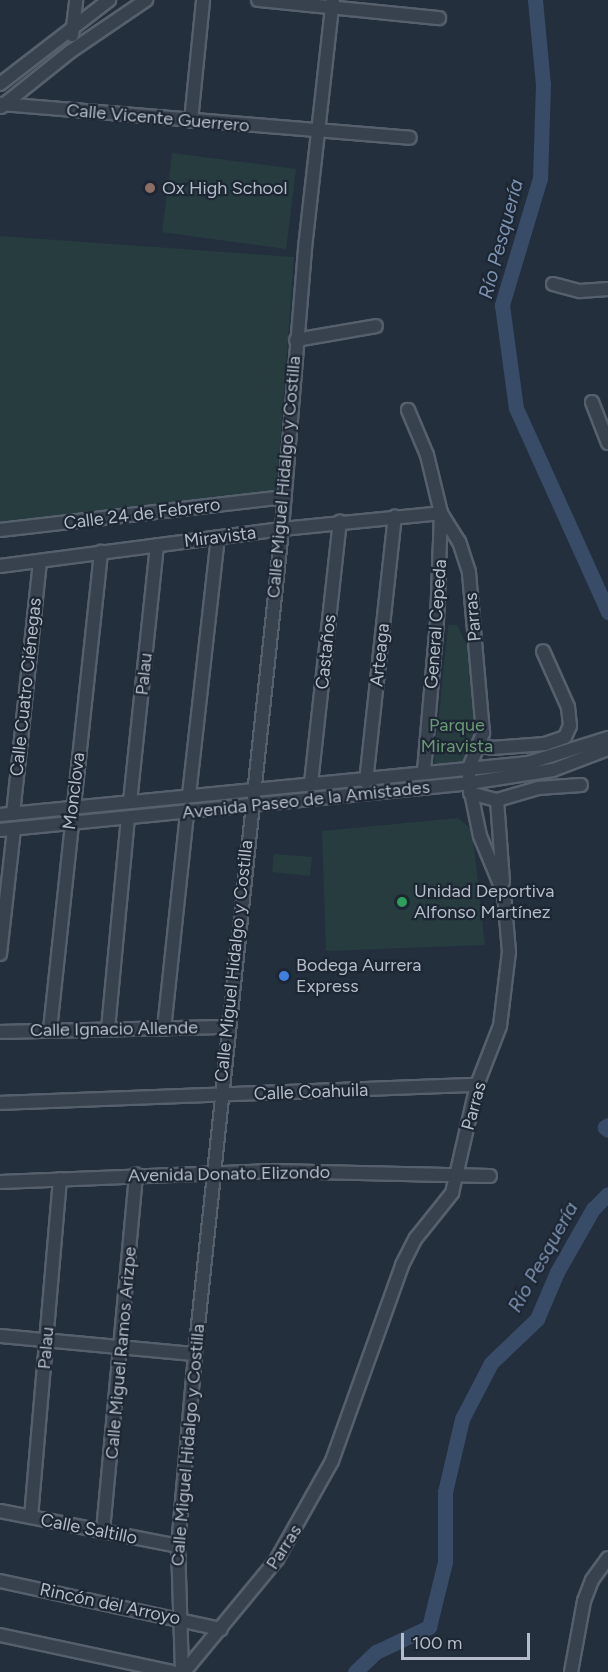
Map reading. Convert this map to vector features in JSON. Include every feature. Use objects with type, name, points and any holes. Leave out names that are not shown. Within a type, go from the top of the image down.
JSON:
[{"type":"street","points":[[71,51],[76,0]]},
{"type":"street","points":[[0,84],[72,32],[109,0]]},
{"type":"street","points":[[1,105],[71,51],[146,0]]},
{"type":"street","points":[[191,122],[203,0]]},
{"type":"street","points":[[258,0],[333,4],[439,18]]},
{"type":"street","name":"Calle Miguel Hidalgo y Costilla","points":[[183,1672],[178,1618],[178,1546],[195,1354],[252,788],[282,529],[296,340],[317,132],[333,4]]},
{"type":"street","name":"Calle Vicente Guerrero","points":[[1,105],[410,138]]},
{"type":"street","points":[[553,284],[580,291],[608,289]]},
{"type":"street","points":[[296,340],[376,326]]},
{"type":"street","points":[[591,402],[608,443]]},
{"type":"street","name":"Parras","points":[[183,1672],[277,1559],[308,1508],[348,1424],[402,1264],[416,1238],[444,1208],[458,1174],[477,1085],[497,1036],[503,1003],[509,952],[504,894],[480,836],[478,811],[470,788],[468,768],[480,745],[483,717],[469,572],[459,542],[441,513],[435,483],[408,410]]},
{"type":"street","name":"Calle 24 de Febrero","points":[[0,530],[285,497]]},
{"type":"street","name":"Miravista","points":[[0,566],[340,522],[441,513]]},
{"type":"street","name":"General Cepeda","points":[[424,771],[437,621],[441,513]]},
{"type":"street","name":"Arteaga","points":[[367,792],[366,777],[395,517]]},
{"type":"street","name":"Castaños","points":[[311,783],[340,522]]},
{"type":"street","points":[[189,795],[218,538]]},
{"type":"street","name":"Palau","points":[[130,802],[157,545]]},
{"type":"street","name":"Monclova","points":[[50,1030],[70,824],[101,552]]},
{"type":"street","name":"Calle Cuatro Ciénegas","points":[[13,814],[40,561]]},
{"type":"street","points":[[480,745],[492,748],[545,744],[565,737],[570,726],[568,707],[543,651]]},
{"type":"street","name":"Avenida Paseo de la Amistades","points":[[0,815],[500,765],[550,758],[608,738]]},
{"type":"street","name":"Avenida Paseo de la Amistades","points":[[0,830],[187,813],[367,792],[470,788],[502,778],[553,770],[608,749]]},
{"type":"street","points":[[470,788],[497,800],[538,788],[581,785]]},
{"type":"street","points":[[497,800],[504,894]]},
{"type":"street","points":[[164,1029],[187,813]]},
{"type":"street","points":[[108,1029],[128,818]]},
{"type":"street","points":[[0,954],[14,829]]},
{"type":"street","name":"Calle Ignacio Allende","points":[[0,1032],[227,1027]]},
{"type":"street","name":"Calle Coahuila","points":[[0,1103],[477,1085]]},
{"type":"street","name":"Avenida Donato Elizondo","points":[[0,1182],[214,1172],[490,1176]]},
{"type":"street","name":"Calle Miguel Ramos Arizpe","points":[[103,1531],[135,1175]]},
{"type":"street","name":"Palau","points":[[31,1517],[60,1179]]},
{"type":"street","points":[[0,1336],[195,1354]]},
{"type":"street","name":"Calle Saltillo","points":[[0,1511],[178,1546]]},
{"type":"street","points":[[571,1672],[584,1600],[592,1580],[608,1558]]},
{"type":"street","name":"Rincón del Arroyo","points":[[0,1581],[220,1629]]},
{"type":"street","points":[[0,1635],[172,1672]]},
{"type":"green space","points":[[172,153],[296,169],[286,249],[162,232]]},
{"type":"green space","points":[[0,236],[294,257],[277,487],[272,494],[0,525]]},
{"type":"green space","name":"Parque Miravista","points":[[448,625],[457,625],[473,658],[477,701],[476,760],[434,764]]},
{"type":"green space","name":"Unidad Deportiva Alfonso Martínez","points":[[458,818],[472,830],[485,945],[326,951],[322,831]]},
{"type":"green space","points":[[274,854],[312,857],[310,876],[272,872]]},
{"type":"waterway","name":"Río Pesquería","points":[[535,0],[543,84],[540,178],[502,305],[516,408],[608,612]]},
{"type":"waterway","name":"Río Pesquería","points":[[608,1125],[605,1127],[608,1130]]},
{"type":"waterway","name":"Río Pesquería","points":[[355,1672],[376,1652],[429,1627],[445,1562],[445,1492],[462,1419],[491,1363],[537,1319],[557,1272],[593,1209],[608,1194]]},
{"type":"place","name":"Ox High School","points":[[150,188]]},
{"type":"place","name":"Unidad Deportiva Alfonso Martínez","points":[[402,902]]},
{"type":"place","name":"Bodega Aurrera Express","points":[[284,976]]}]
